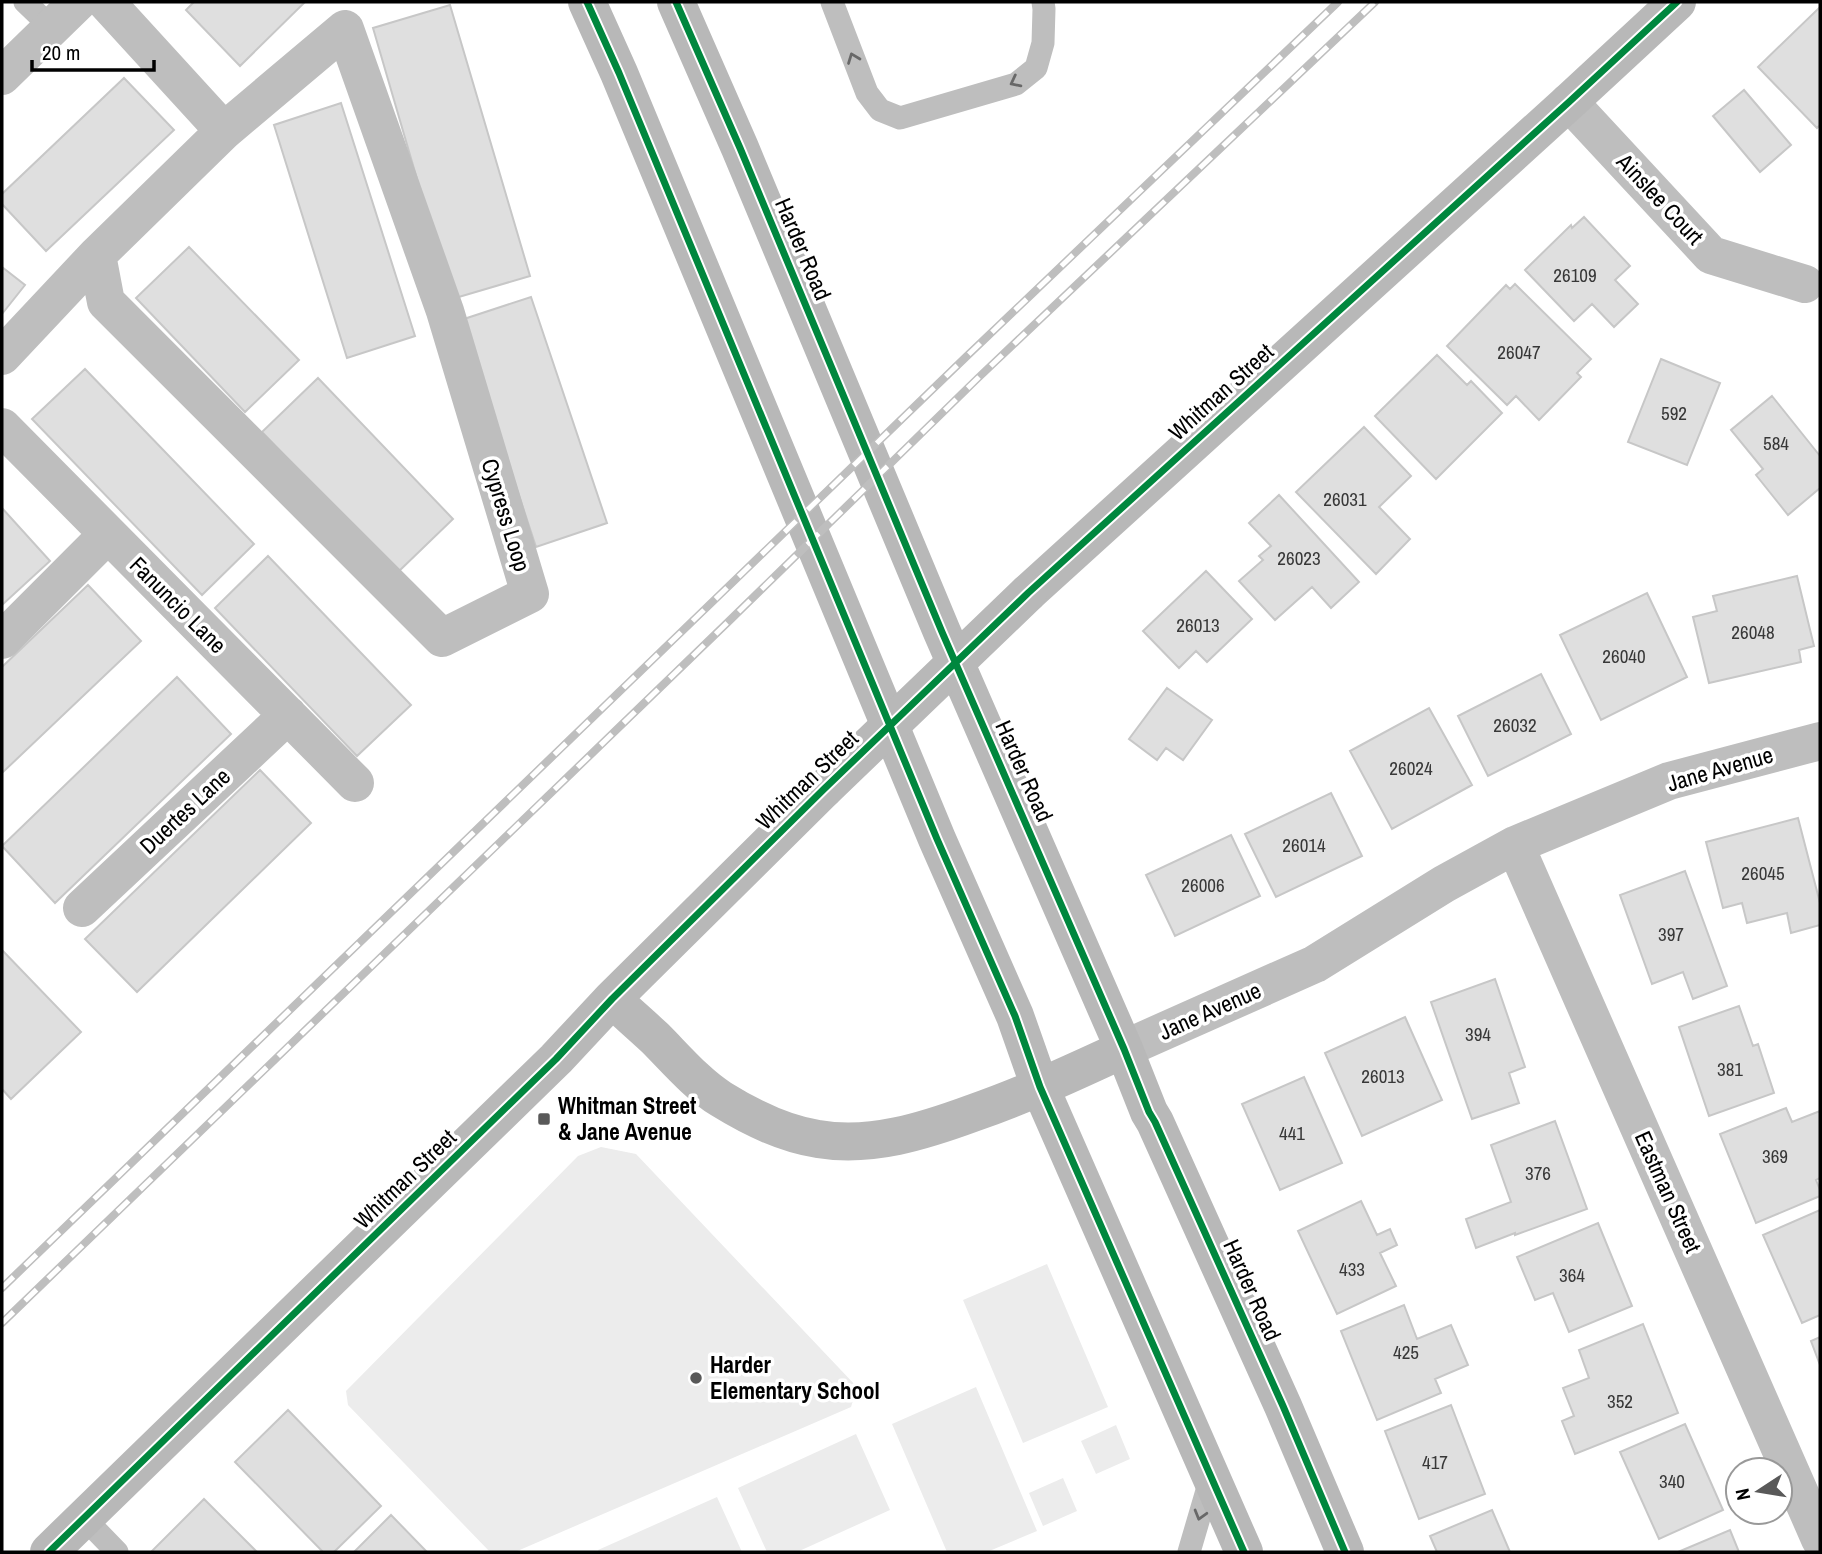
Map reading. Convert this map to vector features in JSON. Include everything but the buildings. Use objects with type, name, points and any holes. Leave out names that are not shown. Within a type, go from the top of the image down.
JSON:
[{"type":"main road","points":[[587,2],[620,73],[931,826],[1015,1016],[1040,1087],[1244,1552]]},
{"type":"main road","name":"Harder Road","points":[[676,2],[740,148],[942,632],[1149,1112],[1283,1406],[1345,1552]]},
{"type":"main road","name":"Whitman Street","points":[[49,1552],[556,1059],[612,999],[824,789],[1028,593],[1677,2]]},
{"type":"main road","name":"Jane Avenue","points":[[612,999],[718,1097],[780,1129],[818,1139],[869,1141],[947,1124],[1040,1087],[1124,1049]]},
{"type":"street","points":[[106,2],[224,131]]},
{"type":"street","points":[[2,76],[51,10]]},
{"type":"street","name":"Cypress Loop","points":[[345,29],[445,311],[530,594],[442,638],[106,302],[97,255],[224,131],[345,29]]},
{"type":"street","name":"Ainslee Court","points":[[1569,103],[1711,255],[1805,284]]},
{"type":"street","points":[[2,356],[97,255]]},
{"type":"street","name":"Fanuncio Lane","points":[[2,427],[355,783]]},
{"type":"street","points":[[2,640],[108,534]]},
{"type":"street","name":"Duertes Lane","points":[[82,908],[288,715]]},
{"type":"street","name":"Jane Avenue","points":[[1124,1049],[1315,964],[1444,884],[1515,845],[1669,781],[1820,741]]},
{"type":"street","name":"Eastman Street","points":[[1515,845],[1820,1539]]},
{"type":"lane","points":[[832,2],[867,93],[880,110],[900,118],[1016,84],[1036,68],[1043,43],[1043,2]]},
{"type":"lane","points":[[1189,1552],[1211,1477]]},
{"type":"lane","points":[[85,1519],[117,1552]]},
{"type":"shaded area","points":[[601,1147],[636,1154],[857,1387],[851,1407],[515,1552],[490,1552],[348,1405],[346,1391],[578,1156]]},
{"type":"shaded area","points":[[1047,1264],[1108,1407],[1023,1443],[963,1300]]},
{"type":"shaded area","points":[[976,1387],[1037,1531],[987,1552],[947,1552],[892,1424]]},
{"type":"shaded area","points":[[1116,1425],[1130,1459],[1096,1474],[1081,1441]]},
{"type":"shaded area","points":[[856,1434],[890,1510],[797,1552],[767,1552],[738,1488]]},
{"type":"shaded area","points":[[1063,1478],[1077,1511],[1043,1526],[1029,1493]]},
{"type":"shaded area","points":[[717,1497],[742,1552],[598,1550]]},
{"type":"railway","points":[[2,1288],[968,355],[1338,2]]},
{"type":"railway","points":[[2,1323],[978,378],[1375,2]]},
{"type":"cycle path","points":[[587,2],[619,73],[937,839],[1015,1016],[1040,1087],[1244,1552]]},
{"type":"cycle path","points":[[676,2],[740,148],[942,632],[1149,1112],[1283,1406],[1345,1552]]},
{"type":"cycle path","points":[[49,1552],[556,1059],[612,999],[824,789],[1028,593],[1677,2]]},
{"type":"place","name":"Whitman Street & Jane Avenue","points":[[544,1119]]},
{"type":"place","name":"Harder Elementary School","points":[[696,1378]]}]
